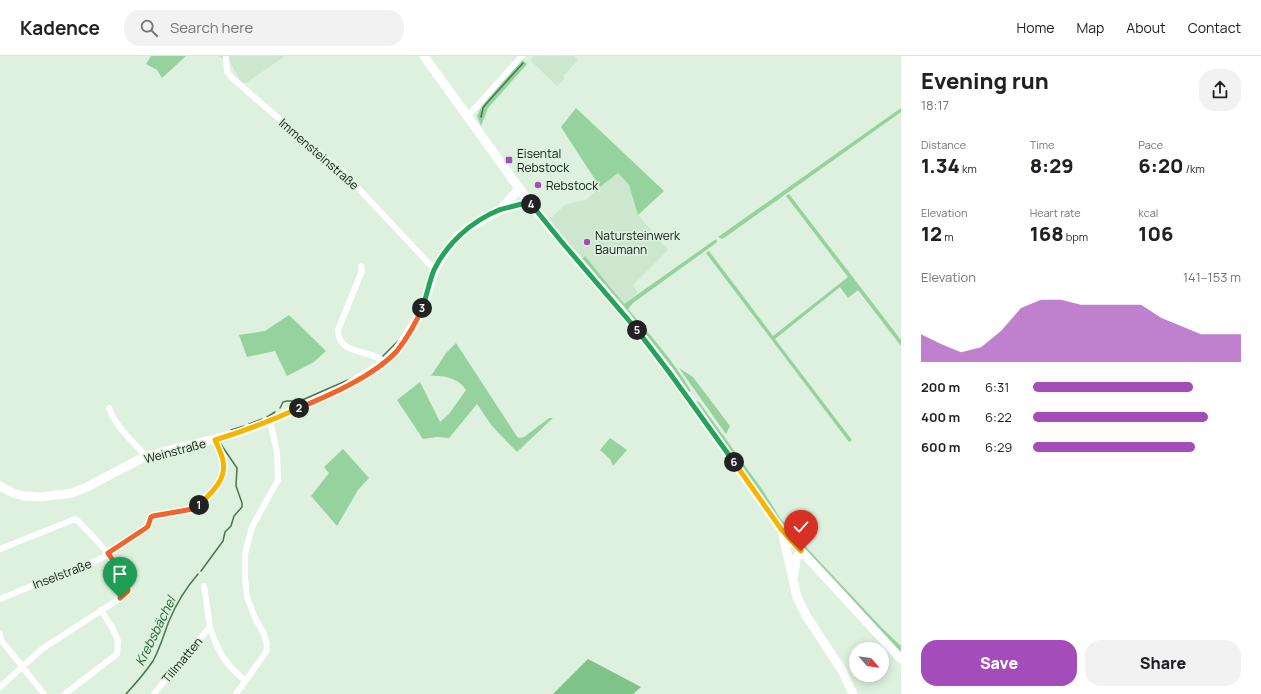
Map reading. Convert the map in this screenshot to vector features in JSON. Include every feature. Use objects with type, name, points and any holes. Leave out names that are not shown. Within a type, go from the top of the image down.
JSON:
[{"type":"main road","points":[[424,56],[529,202],[644,339],[689,398],[781,529],[901,659]]},
{"type":"main road","name":"Weinstraße","points":[[500,210],[519,189]]},
{"type":"main road","name":"Weinstraße","points":[[0,486],[13,493],[24,496],[41,497],[72,493],[87,487],[146,456],[215,440],[238,433],[270,421],[345,387],[401,346],[419,316],[434,270],[440,259],[457,237],[474,224],[500,210],[529,202]]},
{"type":"main road","points":[[781,529],[797,597],[807,617],[843,672],[853,694]]},
{"type":"main road","points":[[793,578],[796,559],[801,551]]},
{"type":"street","name":"Immensteinstraße","points":[[226,56],[227,72],[231,77],[344,173],[434,270]]},
{"type":"street","points":[[467,117],[522,56]]},
{"type":"street","points":[[361,266],[362,271],[338,330],[338,337],[341,343],[382,360]]},
{"type":"street","points":[[109,408],[121,430],[146,456]]},
{"type":"street","points":[[236,694],[266,652],[267,645],[263,632],[255,618],[247,597],[245,554],[252,527],[278,480],[277,452],[270,421]]},
{"type":"street","name":"Inselstraße","points":[[0,599],[100,559],[146,528],[151,517],[153,516],[193,509],[198,506],[221,481],[223,474],[223,461],[215,440]]},
{"type":"street","points":[[0,548],[75,519],[108,553],[127,581],[128,591],[42,649],[0,687]]},
{"type":"street","name":"Tillmatten","points":[[204,586],[210,627],[215,644],[222,657],[236,674],[245,680]]},
{"type":"street","points":[[65,694],[117,654],[118,641],[113,629],[101,610]]},
{"type":"street","name":"Tillmatten","points":[[154,694],[210,627]]},
{"type":"street","points":[[0,638],[44,694]]},
{"type":"shaded area","points":[[218,56],[285,56],[246,83],[241,82],[230,62]]},
{"type":"shaded area","points":[[534,56],[574,56],[578,60],[563,76],[565,78],[557,86],[530,60]]},
{"type":"shaded area","points":[[618,173],[629,185],[638,215],[668,250],[633,285],[638,293],[624,304],[585,256],[582,259],[549,220],[566,204],[586,200]]},
{"type":"green space","points":[[151,56],[186,56],[162,78],[157,70],[146,64]]},
{"type":"green space","points":[[522,60],[527,64],[488,108],[481,126],[477,116],[482,106]]},
{"type":"green space","points":[[576,108],[664,191],[638,215],[629,185],[618,173],[600,187],[561,127]]},
{"type":"green space","points":[[901,108],[901,112],[724,238],[722,239],[718,237]]},
{"type":"green space","points":[[789,194],[901,340],[901,346],[858,290],[848,298],[840,287],[775,339],[852,440],[849,442],[706,253],[709,251],[773,336],[848,277],[786,196]]},
{"type":"green space","points":[[716,239],[716,243],[633,303],[628,309],[669,359],[691,391],[689,392],[582,259],[585,256],[624,304]]},
{"type":"green space","points":[[289,315],[326,351],[314,362],[287,376],[275,351],[247,357],[239,335],[265,331]]},
{"type":"green space","points":[[456,343],[519,438],[524,437],[549,418],[553,418],[517,452],[492,426],[477,404],[449,438],[437,437],[423,439],[397,400],[420,382],[440,422],[449,414],[466,390],[460,383],[451,378],[431,376],[446,353]]},
{"type":"green space","points":[[679,368],[693,377],[730,426],[726,434]]},
{"type":"green space","points":[[696,401],[699,402],[764,492],[780,518],[881,627],[901,646],[901,653],[788,532]]},
{"type":"green space","points":[[610,438],[627,450],[613,466],[610,459],[600,450]]},
{"type":"green space","points":[[343,449],[369,478],[358,490],[337,526],[311,496],[329,473],[324,467]]},
{"type":"green space","points":[[588,659],[641,687],[633,694],[553,694]]},
{"type":"waterway","points":[[481,117],[483,108],[486,104],[523,63]]},
{"type":"waterway","name":"Krebsbächel","points":[[382,357],[398,341]]},
{"type":"waterway","name":"Krebsbächel","points":[[280,408],[283,402],[300,401],[348,380]]},
{"type":"waterway","name":"Krebsbächel","points":[[267,417],[275,412]]},
{"type":"waterway","name":"Krebsbächel","points":[[249,424],[262,419]]},
{"type":"waterway","name":"Krebsbächel","points":[[231,430],[244,426]]},
{"type":"waterway","name":"Krebsbächel","points":[[201,571],[223,541],[225,532],[231,526],[234,516],[242,507],[236,486],[237,468],[220,443]]},
{"type":"waterway","name":"Krebsbächel","points":[[126,694],[144,674],[153,661],[175,608],[185,591],[198,574]]},
{"type":"place","name":"Eisental Rebstock","points":[[509,160]]},
{"type":"place","name":"Rebstock","points":[[538,185]]},
{"type":"place","name":"Natursteinwerk Baumann","points":[[587,242]]},
{"type":"route","points":[[120,598],[128,591],[127,581],[108,553],[146,528],[151,517],[193,509],[198,506],[216,487],[221,481],[224,467],[215,440],[260,425],[315,401],[354,383],[385,362],[404,341],[419,316],[434,270],[440,259],[457,237],[468,228],[500,210],[529,202],[649,345],[781,529],[801,551]]}]
